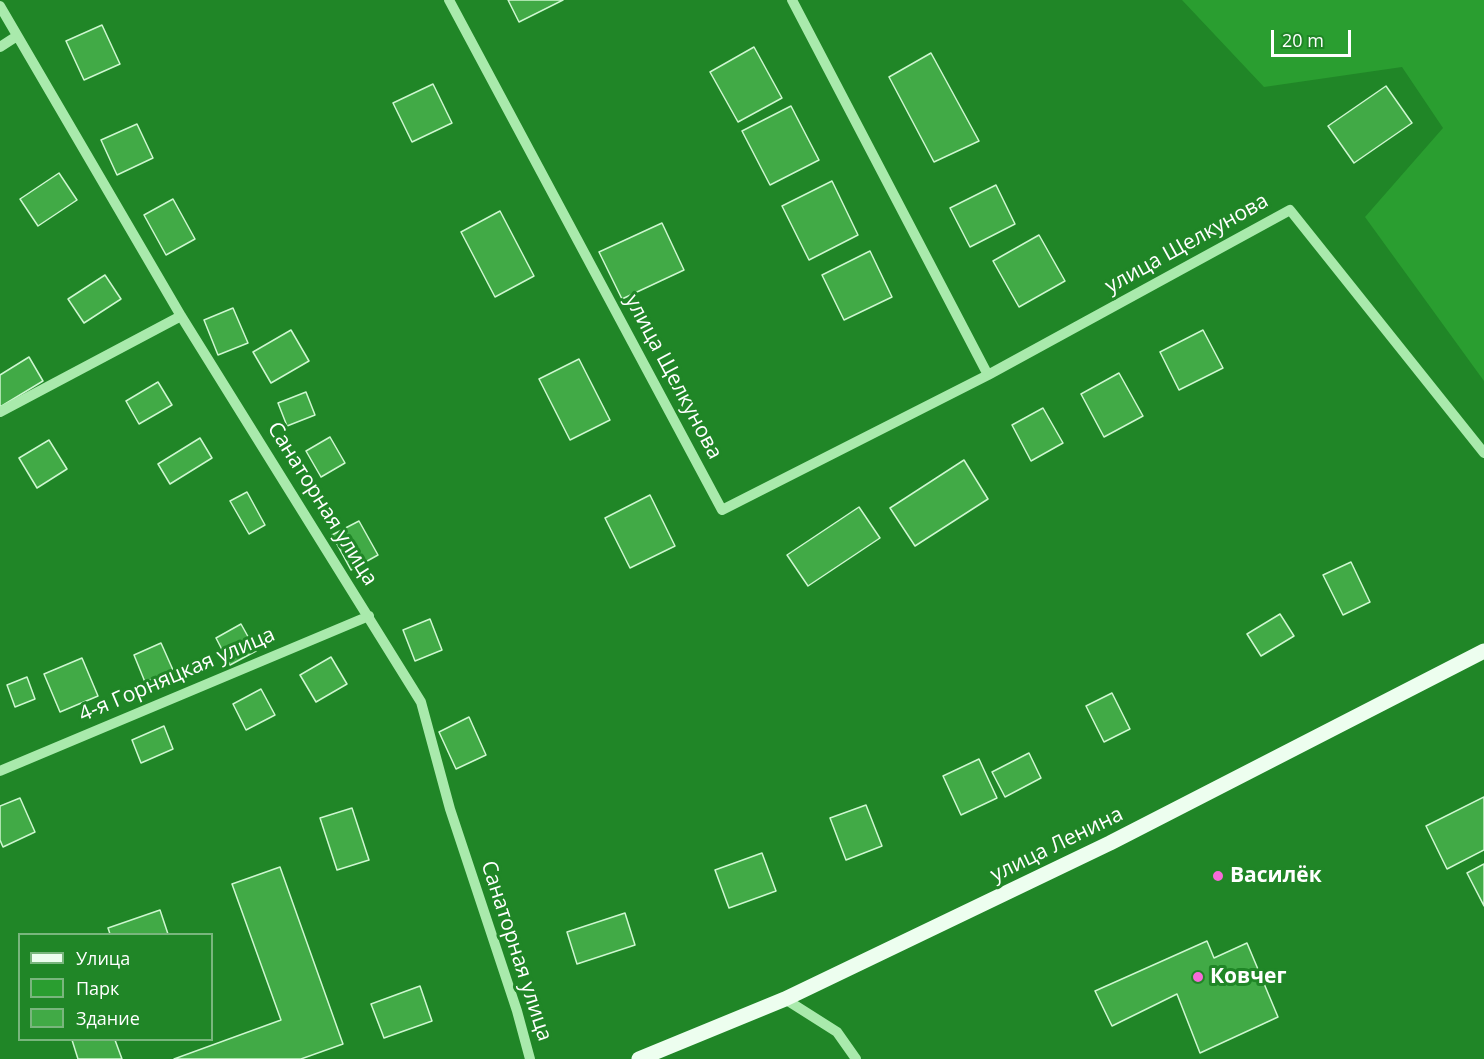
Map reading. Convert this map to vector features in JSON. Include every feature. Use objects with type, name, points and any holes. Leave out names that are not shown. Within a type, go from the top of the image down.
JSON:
[{"type":"main road","name":"улица Ленина","points":[[639,1059],[785,999],[1110,843],[1484,651]]},
{"type":"street","name":"улица Щелкунова","points":[[449,0],[722,510],[988,375],[1290,210],[1483,450]]},
{"type":"street","points":[[792,0],[988,375]]},
{"type":"street","name":"Санаторная улица","points":[[0,6],[181,316],[421,702],[450,809],[517,1011],[530,1059]]},
{"type":"street","points":[[0,47],[16,36]]},
{"type":"street","points":[[0,412],[181,316]]},
{"type":"street","name":"4-я Горняцкая улица","points":[[0,771],[369,616]]},
{"type":"street","points":[[785,999],[837,1032],[856,1059]]},
{"type":"green space","points":[[1182,0],[1484,0],[1484,381],[1365,217],[1443,128],[1402,67],[1264,87]]},
{"type":"building","points":[[508,0],[563,0],[519,22]]},
{"type":"building","points":[[102,25],[120,64],[84,80],[66,41]]},
{"type":"building","points":[[754,47],[782,98],[738,122],[710,72]]},
{"type":"building","points":[[931,53],[979,141],[934,162],[889,77]]},
{"type":"building","points":[[433,84],[452,123],[412,142],[393,103]]},
{"type":"building","points":[[1386,86],[1412,123],[1354,163],[1328,126]]},
{"type":"building","points":[[791,106],[819,160],[770,185],[742,131]]},
{"type":"building","points":[[137,124],[153,158],[117,175],[101,140]]},
{"type":"building","points":[[59,173],[77,200],[38,226],[20,199]]},
{"type":"building","points":[[832,181],[858,235],[809,260],[782,206]]},
{"type":"building","points":[[996,185],[1015,224],[970,247],[950,208]]},
{"type":"building","points":[[173,199],[195,239],[166,255],[144,215]]},
{"type":"building","points":[[500,211],[534,276],[495,297],[461,232]]},
{"type":"building","points":[[662,223],[684,270],[622,299],[599,252]]},
{"type":"building","points":[[1039,235],[1065,281],[1019,307],[993,261]]},
{"type":"building","points":[[870,251],[892,297],[844,320],[822,275]]},
{"type":"building","points":[[105,275],[121,299],[84,323],[68,299]]},
{"type":"building","points":[[233,308],[248,343],[218,355],[204,320]]},
{"type":"building","points":[[291,330],[309,361],[271,383],[253,352]]},
{"type":"building","points":[[1203,330],[1223,368],[1179,390],[1160,352]]},
{"type":"building","points":[[29,357],[43,381],[0,407],[0,375]]},
{"type":"building","points":[[579,359],[610,420],[570,440],[539,379]]},
{"type":"building","points":[[1119,373],[1143,416],[1104,437],[1081,394]]},
{"type":"building","points":[[158,382],[172,405],[139,424],[126,401]]},
{"type":"building","points":[[306,392],[315,415],[287,426],[278,403]]},
{"type":"building","points":[[1043,408],[1063,443],[1031,461],[1012,425]]},
{"type":"building","points":[[330,437],[345,463],[321,477],[306,451]]},
{"type":"building","points":[[200,438],[212,458],[170,484],[158,464]]},
{"type":"building","points":[[49,440],[67,469],[37,488],[19,458]]},
{"type":"building","points":[[964,460],[988,499],[915,546],[890,508]]},
{"type":"building","points":[[247,492],[265,525],[249,534],[230,501]]},
{"type":"building","points":[[650,495],[675,546],[630,568],[605,518]]},
{"type":"building","points":[[859,507],[880,538],[808,586],[787,555]]},
{"type":"building","points":[[359,521],[378,555],[351,570],[332,535]]},
{"type":"building","points":[[1351,562],[1370,602],[1343,615],[1323,575]]},
{"type":"building","points":[[1280,614],[1294,636],[1261,656],[1247,634]]},
{"type":"building","points":[[430,619],[442,650],[415,661],[403,630]]},
{"type":"building","points":[[241,624],[256,651],[230,665],[216,638]]},
{"type":"building","points":[[161,643],[173,670],[145,682],[134,655]]},
{"type":"building","points":[[331,657],[347,684],[316,702],[300,675]]},
{"type":"building","points":[[82,658],[98,696],[60,712],[44,674]]},
{"type":"building","points":[[27,677],[35,699],[15,707],[7,685]]},
{"type":"building","points":[[261,689],[275,715],[246,730],[233,704]]},
{"type":"building","points":[[1112,693],[1130,729],[1104,742],[1086,706]]},
{"type":"building","points":[[469,717],[486,755],[456,769],[439,732]]},
{"type":"building","points":[[164,726],[173,749],[141,763],[132,740]]},
{"type":"building","points":[[1029,753],[1041,778],[1005,797],[992,772]]},
{"type":"building","points":[[979,759],[997,798],[961,815],[943,776]]},
{"type":"building","points":[[1484,797],[1484,850],[1447,869],[1426,826]]},
{"type":"building","points":[[20,798],[35,832],[3,847],[0,840],[0,806]]},
{"type":"building","points":[[866,805],[882,846],[846,860],[830,818]]},
{"type":"building","points":[[352,808],[369,860],[337,870],[320,818]]},
{"type":"building","points":[[762,853],[776,891],[729,908],[715,870]]},
{"type":"building","points":[[1484,864],[1484,906],[1467,873]]},
{"type":"building","points":[[280,867],[343,1044],[301,1059],[174,1059],[281,1020],[232,884]]},
{"type":"building","points":[[160,910],[168,933],[110,933],[108,928]]},
{"type":"building","points":[[625,913],[635,945],[577,964],[567,932]]},
{"type":"building","points":[[1207,941],[1214,958],[1247,943],[1278,1017],[1200,1053],[1177,994],[1112,1026],[1095,991]]},
{"type":"building","points":[[420,986],[432,1021],[384,1038],[371,1004]]},
{"type":"building","points":[[72,1041],[115,1041],[122,1059],[78,1059]]},
{"type":"place","name":"Василёк","points":[[1218,876]]},
{"type":"place","name":"Ковчег","points":[[1198,977]]}]
